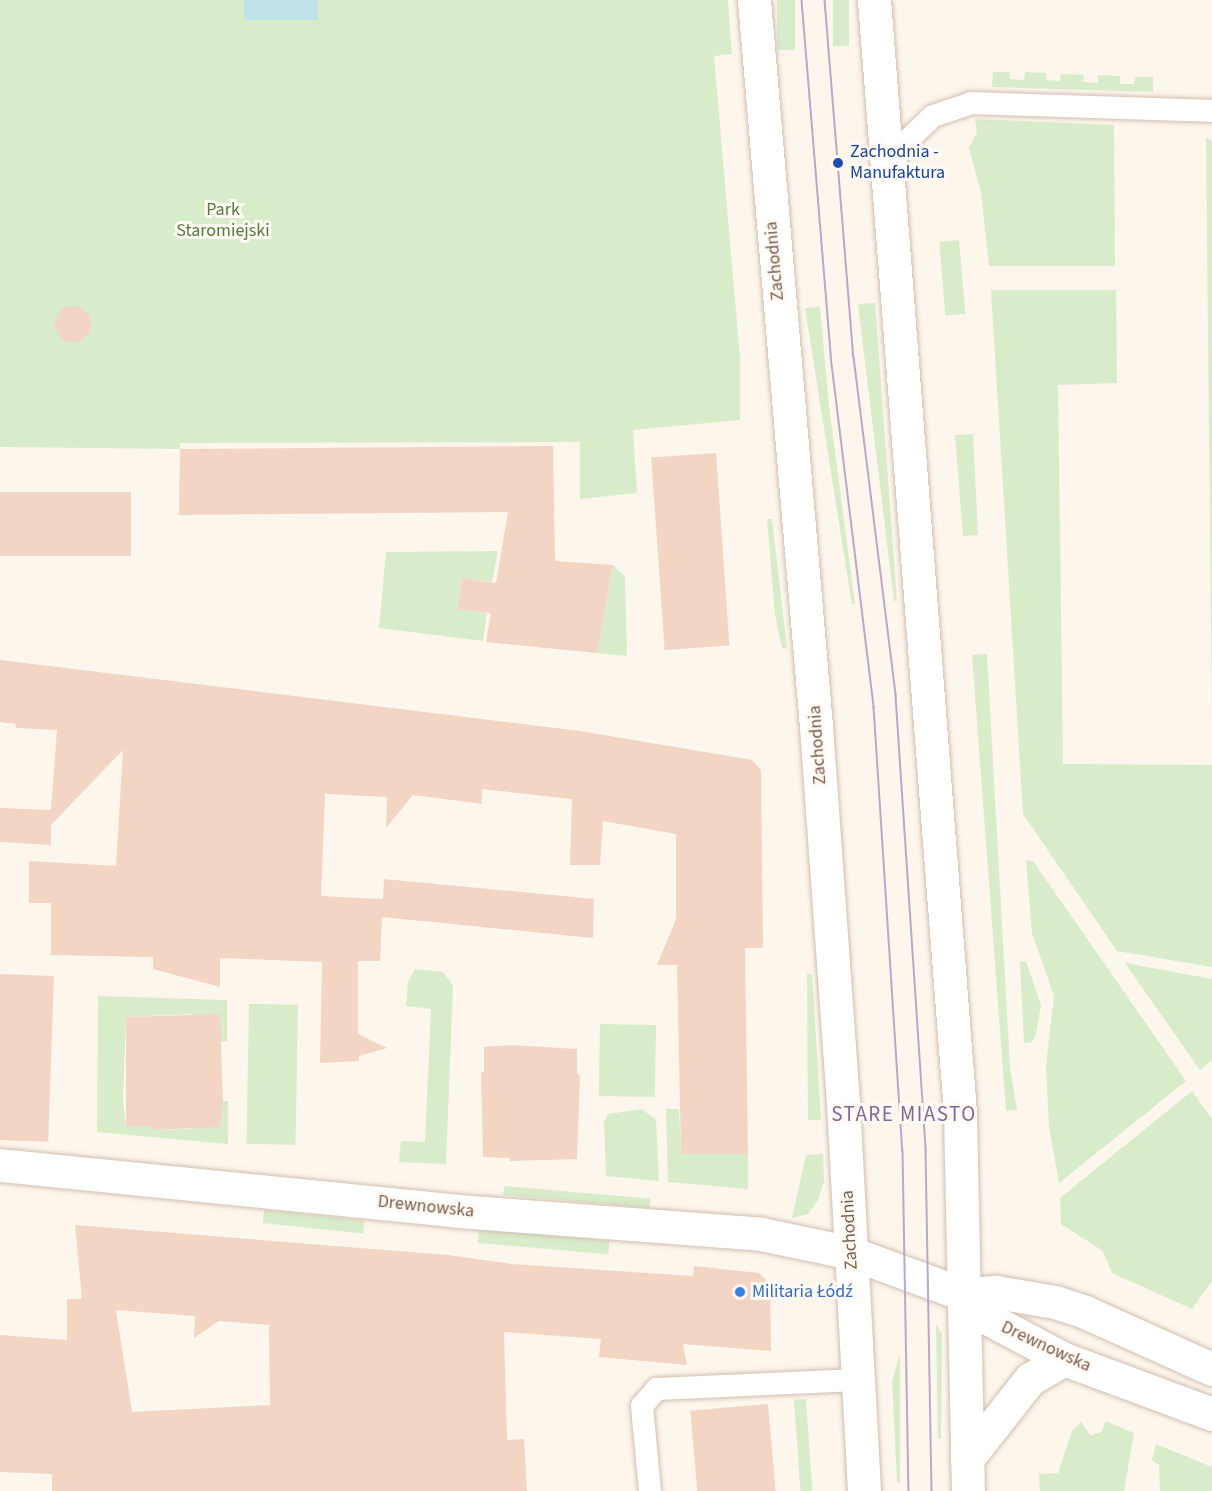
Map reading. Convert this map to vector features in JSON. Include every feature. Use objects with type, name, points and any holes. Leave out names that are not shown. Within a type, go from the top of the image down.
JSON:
[{"type":"main road","name":"Zachodnia","points":[[754,0],[816,726],[851,1253],[864,1491]]},
{"type":"main road","points":[[874,0],[952,982],[960,1112],[968,1491]]},
{"type":"main road","name":"Drewnowska","points":[[0,1166],[458,1211],[761,1234],[851,1253],[965,1295],[989,1319],[1064,1359],[1212,1414]]},
{"type":"main road","name":"Drewnowska","points":[[965,1295],[996,1292],[1055,1302],[1085,1311],[1212,1370]]},
{"type":"main road","points":[[967,1459],[1030,1379],[1064,1359]]},
{"type":"lane","points":[[888,171],[921,126],[939,112],[966,104],[1212,111]]},
{"type":"lane","points":[[650,1491],[642,1406],[657,1389],[857,1380]]},
{"type":"green space","name":"Park Staromiejski","points":[[0,0],[728,0],[732,54],[714,56],[740,358],[740,420],[633,430],[637,493],[580,499],[580,442],[180,443],[180,449],[0,447]]},
{"type":"green space","points":[[777,0],[795,0],[795,50],[777,50]]},
{"type":"green space","points":[[833,0],[849,0],[849,46],[833,46]]},
{"type":"green space","points":[[993,72],[1010,72],[1010,79],[1024,80],[1025,72],[1046,73],[1046,80],[1060,81],[1061,74],[1084,75],[1083,82],[1098,83],[1098,75],[1120,76],[1120,84],[1134,84],[1135,77],[1153,77],[1153,92],[992,87]]},
{"type":"green space","points":[[975,119],[1114,125],[1115,266],[989,266],[981,192],[969,148],[977,132]]},
{"type":"green space","points":[[1206,137],[1212,141],[1212,723]]},
{"type":"green space","points":[[959,240],[965,314],[946,315],[939,242]]},
{"type":"green space","points":[[991,290],[1116,290],[1117,383],[1058,385],[1063,764],[1212,765],[1212,967],[1117,951],[1023,814]]},
{"type":"green space","points":[[875,303],[897,601],[894,601],[858,304]]},
{"type":"green space","points":[[820,307],[829,406],[855,604],[852,605],[805,308]]},
{"type":"green space","points":[[973,434],[978,535],[963,536],[955,435]]},
{"type":"green space","points":[[767,519],[772,519],[787,648],[782,648],[775,615]]},
{"type":"green space","points":[[498,551],[492,582],[462,578],[458,608],[487,613],[483,641],[379,628],[386,552]]},
{"type":"green space","points":[[613,565],[625,577],[627,656],[597,653]]},
{"type":"green space","points":[[987,654],[1010,1068],[1017,1110],[1006,1111],[972,655]]},
{"type":"green space","points":[[1026,860],[1033,861],[1186,1081],[1059,1183],[1049,1126],[1046,1066],[1054,996],[1032,933]]},
{"type":"green space","points":[[1026,961],[1041,1005],[1036,1034],[1032,1042],[1024,1043],[1020,962]]},
{"type":"green space","points":[[1125,963],[1212,979],[1212,1060],[1200,1070]]},
{"type":"green space","points":[[415,969],[443,972],[453,985],[446,1164],[399,1162],[401,1141],[425,1142],[431,1009],[406,1006],[408,982]]},
{"type":"green space","points":[[807,974],[812,974],[821,1120],[808,1120]]},
{"type":"green space","points":[[98,996],[227,1000],[227,1041],[220,1042],[192,1014],[126,1017],[123,1101],[126,1126],[154,1126],[154,1130],[192,1129],[221,1101],[228,1101],[228,1144],[97,1132]]},
{"type":"green space","points":[[249,1004],[298,1005],[296,1145],[247,1144]]},
{"type":"green space","points":[[600,1024],[656,1025],[655,1097],[599,1096]]},
{"type":"green space","points":[[1192,1091],[1212,1119],[1212,1281],[1192,1309],[1112,1273],[1103,1251],[1061,1224],[1060,1198]]},
{"type":"green space","points":[[642,1109],[656,1120],[659,1181],[606,1176],[604,1122],[608,1114]]},
{"type":"green space","points":[[666,1109],[679,1109],[681,1153],[748,1154],[748,1189],[668,1182]]},
{"type":"green space","points":[[823,1154],[824,1182],[818,1200],[808,1214],[792,1218],[806,1155]]},
{"type":"green space","points":[[504,1186],[650,1199],[650,1208],[503,1195]]},
{"type":"green space","points":[[264,1210],[364,1221],[363,1233],[263,1223]]},
{"type":"green space","points":[[479,1229],[610,1240],[608,1254],[478,1243]]},
{"type":"green space","points":[[936,1324],[942,1334],[941,1439],[938,1439]]},
{"type":"green space","points":[[900,1353],[900,1482],[897,1483],[892,1382]]},
{"type":"green space","points":[[806,1399],[812,1491],[800,1491],[794,1400]]},
{"type":"green space","points":[[1105,1421],[1134,1433],[1124,1491],[1040,1491],[1039,1474],[1058,1473],[1072,1431],[1081,1422],[1091,1436],[1102,1431]]},
{"type":"green space","points":[[1156,1444],[1212,1467],[1212,1491],[1160,1491],[1159,1465],[1152,1460]]},
{"type":"water","points":[[244,0],[318,0],[318,20],[244,20]]},
{"type":"building","points":[[73,306],[86,311],[91,324],[86,337],[73,342],[60,337],[55,324],[60,311]]},
{"type":"building","points":[[553,446],[555,561],[613,565],[597,653],[486,642],[491,613],[458,609],[462,578],[496,583],[508,512],[179,515],[180,449]]},
{"type":"building","points":[[716,453],[729,646],[665,650],[651,458]]},
{"type":"building","points":[[0,492],[131,492],[131,556],[0,556]]},
{"type":"building","points":[[0,660],[580,731],[752,760],[761,770],[763,948],[745,948],[748,1154],[681,1154],[677,965],[657,965],[676,919],[676,834],[603,821],[600,865],[570,865],[572,799],[482,789],[482,804],[413,795],[386,828],[387,797],[325,794],[321,896],[383,899],[384,879],[594,899],[593,938],[382,917],[380,961],[358,961],[358,1034],[387,1048],[359,1056],[359,1061],[320,1063],[322,962],[220,958],[220,987],[153,969],[153,957],[51,955],[51,903],[29,903],[29,861],[116,866],[123,750],[51,825],[51,845],[0,842],[0,808],[51,810],[57,730],[16,728],[15,724],[0,722]]},
{"type":"building","points":[[0,974],[54,976],[48,1142],[0,1140]]},
{"type":"building","points":[[220,1014],[223,1101],[220,1127],[153,1130],[154,1126],[126,1126],[126,1017]]},
{"type":"building","points":[[510,1045],[577,1049],[577,1075],[580,1075],[577,1159],[510,1161],[510,1158],[483,1157],[481,1072],[484,1072],[484,1047]]},
{"type":"building","points":[[75,1225],[448,1255],[511,1264],[693,1276],[694,1266],[759,1273],[770,1284],[771,1351],[683,1344],[687,1365],[599,1357],[601,1339],[504,1332],[507,1440],[524,1439],[527,1491],[52,1491],[52,1474],[0,1472],[0,1335],[67,1340],[67,1299],[82,1299]],"holes":[[[116,1310],[195,1316],[194,1338],[219,1321],[269,1325],[270,1405],[132,1412]]]},
{"type":"building","points":[[768,1404],[776,1491],[697,1491],[690,1411]]},
{"type":"tram line","points":[[802,0],[831,356],[874,707],[903,1151],[909,1491]]},
{"type":"tram line","points":[[825,0],[854,357],[896,696],[926,1149],[932,1491]]},
{"type":"place","name":"Zachodnia - Manufaktura","points":[[838,163]]},
{"type":"place","name":"Militaria Łódź","points":[[740,1292]]},
{"type":"district","name":"STARE MIASTO","points":[[904,1114]]}]
